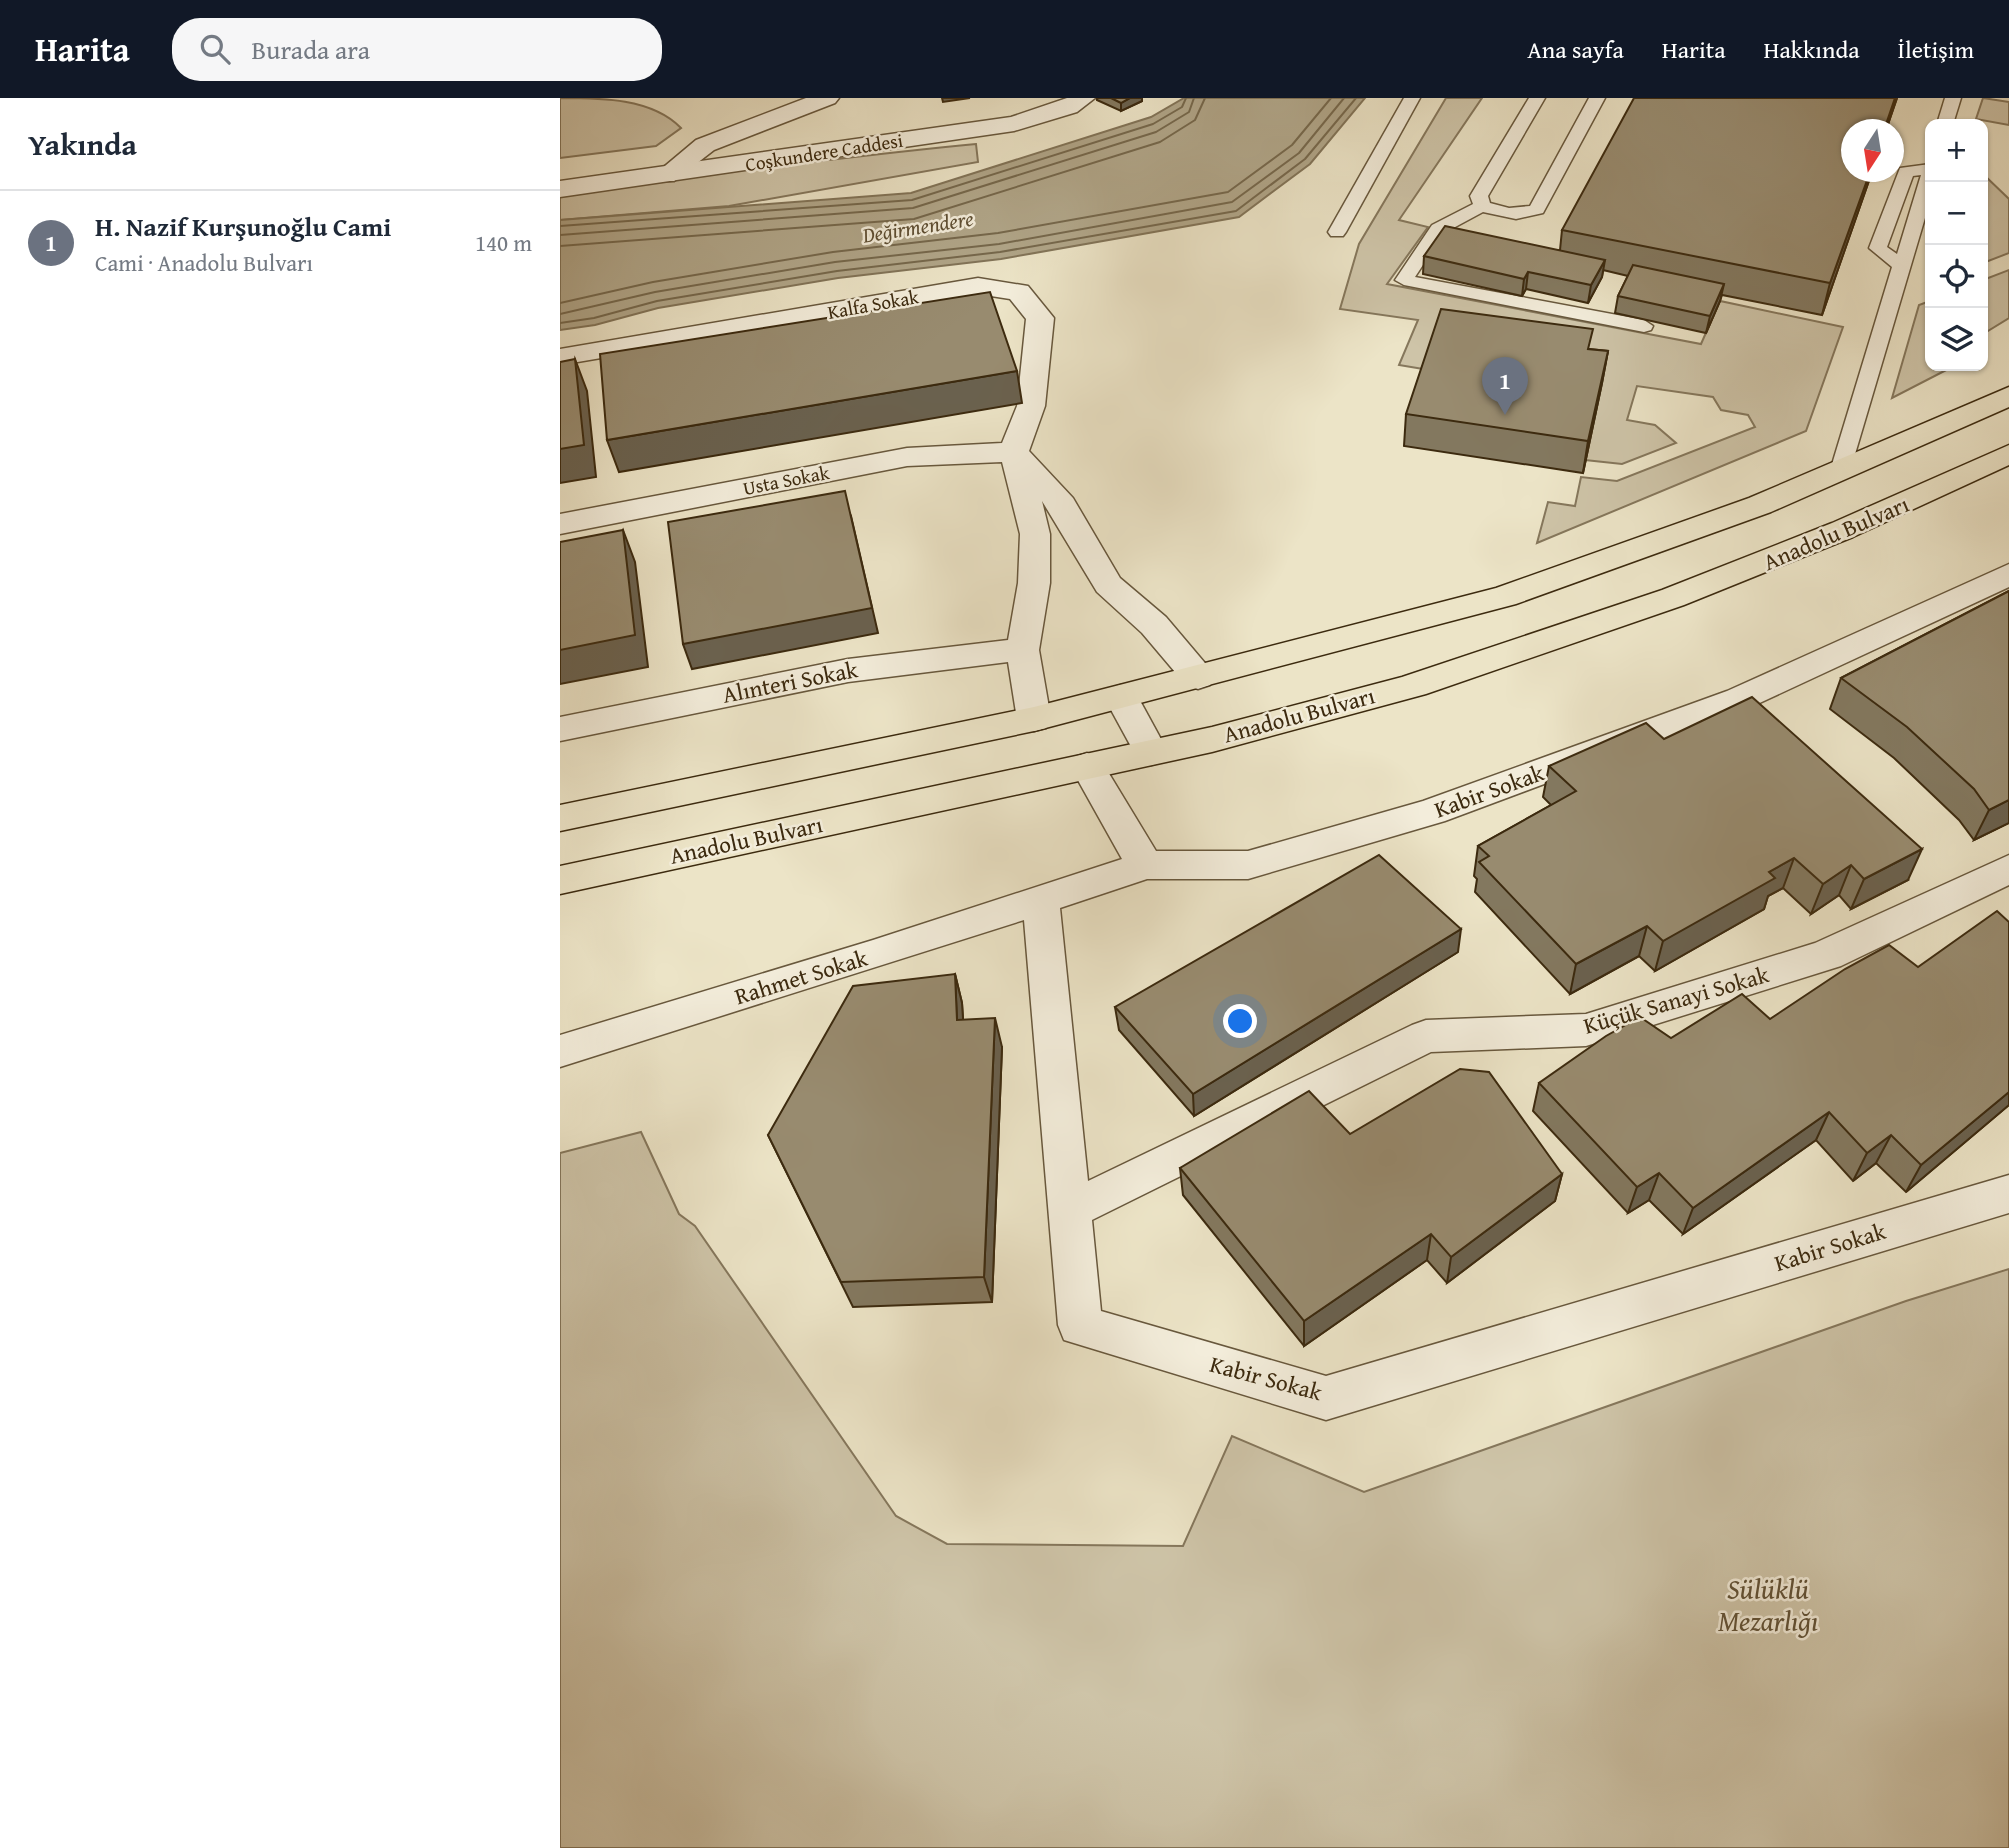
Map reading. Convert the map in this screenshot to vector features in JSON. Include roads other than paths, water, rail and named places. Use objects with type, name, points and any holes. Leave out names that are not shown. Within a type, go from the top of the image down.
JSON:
[{"type":"highway","points":[[560,818],[1034,719],[1505,596],[1760,505],[2009,396]]},
{"type":"highway","name":"Anadolu Bulvarı","points":[[560,880],[1151,752],[1324,711],[1544,643],[1700,589],[1893,510],[2009,454]]},
{"type":"street","points":[[665,176],[705,145],[827,98]]},
{"type":"street","name":"Coşkundere Caddesi","points":[[560,190],[1014,124],[1069,107],[1083,98]]},
{"type":"street","name":"Kalfa Sokak","points":[[560,357],[978,286],[1019,292],[1040,318],[1031,406],[1014,452]]},
{"type":"street","points":[[1014,452],[1035,534],[1034,583],[1023,650],[1034,719]]},
{"type":"street","points":[[1014,452],[1062,505],[1108,584],[1154,625],[1198,677]]},
{"type":"street","name":"Usta Sokak","points":[[560,524],[908,457],[1014,452]]},
{"type":"street","name":"Kabir Sokak","points":[[2009,574],[1739,699],[1432,812],[1248,865],[1146,865],[1041,900],[1080,1325],[1326,1398],[2009,1194]]},
{"type":"street","name":"Alınteri Sokak","points":[[560,729],[823,674],[966,653],[1023,650]]},
{"type":"street","points":[[1121,697],[1151,752]]},
{"type":"street","points":[[1087,766],[1125,834],[1146,865]]},
{"type":"street","name":"Küçük Sanayi Sokak","points":[[1069,1211],[1426,1036],[1586,1030],[1828,955],[2009,869]]},
{"type":"street","name":"Rahmet Sokak","points":[[560,1051],[873,955],[1041,900]]},
{"type":"lane","points":[[1337,232],[1412,98]]},
{"type":"lane","points":[[1482,206],[1479,195],[1537,98]]},
{"type":"lane","points":[[1482,206],[1500,214],[1525,214],[1537,209],[1597,98]]},
{"type":"lane","points":[[1934,98],[1950,111]]},
{"type":"lane","points":[[1902,267],[1878,248],[1906,172],[1925,171]]},
{"type":"lane","points":[[1840,471],[1927,182]]},
{"type":"lane","points":[[1482,206],[1438,229],[1404,279],[1644,326]]},
{"type":"water","name":"Değirmendere","points":[[1184,98],[1365,98],[1310,164],[1239,217],[1001,259],[838,278],[658,308],[595,325],[560,330],[560,220],[911,193],[1151,117]]},
{"type":"place","name":"H. Nazif Kurşunoğlu Cami","points":[[1505,415]]},
{"type":"park label","name":"Sülüklü Mezarlığı","points":[[1768,1605]]}]
